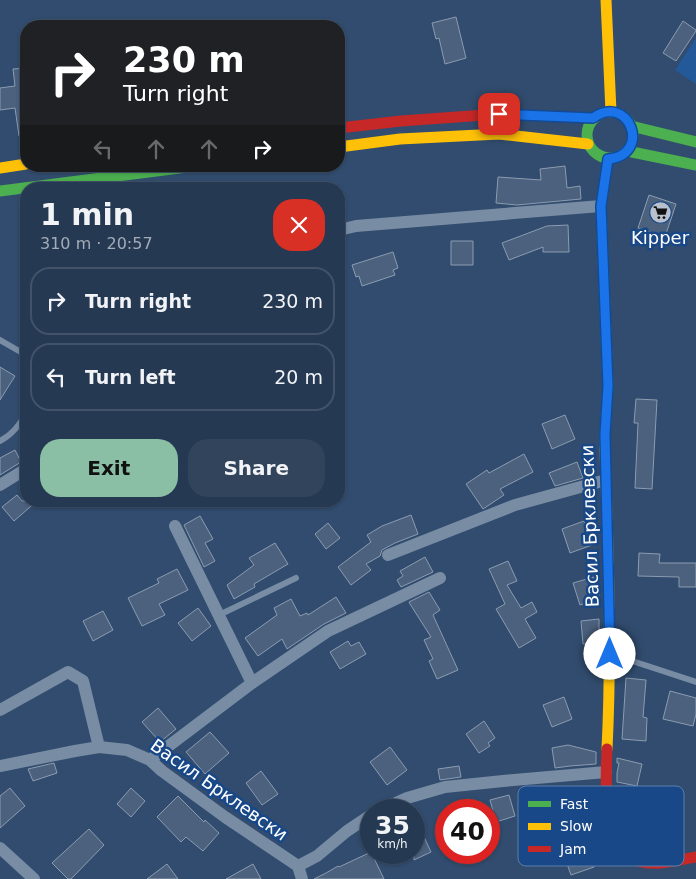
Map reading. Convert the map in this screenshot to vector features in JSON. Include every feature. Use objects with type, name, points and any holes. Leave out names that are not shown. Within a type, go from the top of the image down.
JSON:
[{"type":"main road","points":[[606,0],[611,112]]},
{"type":"main road","points":[[611,112],[623,116],[631,126],[633,139],[627,151],[622,155],[608,159],[596,154],[588,144],[586,136],[589,124],[593,118],[599,114],[611,112]]},
{"type":"main road","points":[[345,127],[499,114],[593,118]]},
{"type":"main road","points":[[631,126],[696,142]]},
{"type":"main road","points":[[345,146],[400,139],[499,134],[588,144]]},
{"type":"main road","points":[[627,151],[696,166]]},
{"type":"main road","name":"Васил Брклевски","points":[[607,786],[610,693],[605,434],[608,386],[601,206],[608,159]]},
{"type":"main road","points":[[0,168],[20,165]]},
{"type":"main road","points":[[70,182],[148,172]]},
{"type":"main road","points":[[0,191],[20,188]]},
{"type":"street","points":[[345,229],[356,226],[601,206]]},
{"type":"street","points":[[0,485],[20,473]]},
{"type":"street","points":[[388,556],[515,505],[606,480]]},
{"type":"street","points":[[176,526],[252,683]]},
{"type":"street","points":[[150,760],[252,683],[328,631],[440,578]]},
{"type":"street","points":[[0,710],[68,672],[83,681],[99,747]]},
{"type":"street","name":"Васил Брклевски","points":[[0,766],[99,747],[127,750],[150,760],[162,771],[298,866]]},
{"type":"street","points":[[404,799],[445,787],[606,772]]},
{"type":"street","points":[[302,879],[298,866],[317,856],[360,823]]},
{"type":"street","points":[[0,848],[34,879]]},
{"type":"lane","points":[[0,340],[20,352]]},
{"type":"lane","points":[[0,441],[7,437],[20,423]]},
{"type":"lane","points":[[219,615],[296,578]]},
{"type":"lane","points":[[610,654],[696,682]]},
{"type":"shaded area","points":[[696,38],[696,84],[675,70]]},
{"type":"building","points":[[456,17],[466,58],[445,64],[439,38],[436,39],[432,23]]},
{"type":"building","points":[[683,21],[696,31],[676,61],[663,53]]},
{"type":"building","points":[[20,68],[20,136],[15,108],[0,110],[0,88],[15,86],[13,69]]},
{"type":"building","points":[[565,166],[567,188],[580,186],[581,199],[517,205],[496,203],[498,177],[541,180],[540,169]]},
{"type":"building","points":[[649,195],[676,204],[665,237],[638,228]]},
{"type":"building","points":[[568,225],[569,252],[543,252],[543,247],[509,260],[502,243],[547,226]]},
{"type":"building","points":[[451,241],[473,241],[473,265],[451,265]]},
{"type":"building","points":[[393,252],[398,268],[393,270],[395,275],[362,286],[359,276],[356,277],[352,265]]},
{"type":"building","points":[[0,367],[15,376],[0,400]]},
{"type":"building","points":[[636,399],[657,400],[652,489],[635,488],[638,423],[634,423]]},
{"type":"building","points":[[565,415],[575,439],[552,449],[542,424]]},
{"type":"building","points":[[15,450],[20,463],[0,475],[0,458]]},
{"type":"building","points":[[524,454],[533,472],[500,489],[504,495],[483,509],[466,484],[487,470],[489,473]]},
{"type":"building","points":[[577,462],[583,478],[555,486],[549,473]]},
{"type":"building","points":[[17,495],[20,499],[20,507],[30,507],[14,521],[2,507]]},
{"type":"building","points":[[411,515],[418,534],[382,550],[380,556],[366,564],[371,570],[351,585],[338,567],[371,542],[367,535],[382,526]]},
{"type":"building","points":[[200,516],[213,539],[205,543],[215,561],[204,567],[184,525]]},
{"type":"building","points":[[584,521],[592,545],[570,553],[562,529]]},
{"type":"building","points":[[328,523],[340,538],[326,549],[315,534]]},
{"type":"building","points":[[275,543],[288,564],[254,584],[255,587],[234,599],[227,585],[254,565],[249,558]]},
{"type":"building","points":[[639,553],[660,554],[659,563],[696,563],[696,587],[679,587],[679,577],[638,576]]},
{"type":"building","points":[[425,557],[433,572],[401,587],[397,580],[403,576],[400,571]]},
{"type":"building","points":[[508,561],[517,581],[507,585],[521,608],[532,602],[537,612],[525,619],[536,638],[519,648],[496,609],[505,604],[489,569]]},
{"type":"building","points":[[177,569],[188,590],[159,604],[165,615],[142,626],[128,598],[159,583],[157,579]]},
{"type":"building","points":[[594,577],[599,592],[599,599],[580,605],[573,583]]},
{"type":"building","points":[[429,592],[440,610],[433,615],[458,670],[437,679],[429,661],[433,659],[424,640],[431,637],[409,602]]},
{"type":"building","points":[[336,597],[346,613],[324,624],[287,649],[282,639],[258,656],[245,638],[277,615],[274,608],[291,599],[300,616],[307,613],[308,615]]},
{"type":"building","points":[[198,608],[211,626],[192,641],[178,623]]},
{"type":"building","points":[[103,611],[113,630],[93,641],[83,621]]},
{"type":"building","points":[[599,619],[599,643],[583,644],[581,621]]},
{"type":"building","points":[[348,641],[351,646],[359,642],[366,654],[340,669],[330,652]]},
{"type":"building","points":[[626,678],[646,680],[643,717],[647,718],[646,741],[622,739]]},
{"type":"building","points":[[670,691],[696,698],[696,714],[693,726],[663,719]]},
{"type":"building","points":[[564,697],[572,719],[552,727],[543,705]]},
{"type":"building","points":[[158,708],[176,729],[160,742],[142,722]]},
{"type":"building","points":[[484,721],[495,738],[488,743],[490,746],[479,753],[466,734]]},
{"type":"building","points":[[210,732],[229,753],[205,774],[186,752]]},
{"type":"building","points":[[568,745],[596,752],[596,764],[555,768],[552,748]]},
{"type":"building","points":[[390,747],[407,770],[387,785],[370,762]]},
{"type":"building","points":[[617,758],[642,764],[637,786],[617,782],[619,763],[617,763]]},
{"type":"building","points":[[54,763],[57,773],[33,781],[28,769]]},
{"type":"building","points":[[459,766],[461,777],[440,780],[438,769]]},
{"type":"building","points":[[261,771],[278,794],[262,805],[246,783]]},
{"type":"building","points":[[10,788],[25,806],[0,828],[0,796]]},
{"type":"building","points":[[131,788],[145,801],[131,817],[117,804]]},
{"type":"building","points":[[509,795],[515,816],[500,821],[500,799],[494,799]]},
{"type":"building","points":[[178,796],[204,822],[205,820],[219,833],[203,851],[186,837],[181,842],[157,817]]},
{"type":"building","points":[[89,829],[104,845],[71,879],[68,879],[52,863]]},
{"type":"building","points":[[425,839],[431,852],[425,855]]},
{"type":"building","points":[[360,857],[360,864],[377,864],[384,879],[314,879]]},
{"type":"building","points":[[167,864],[178,879],[147,879]]},
{"type":"building","points":[[253,864],[261,879],[226,879]]},
{"type":"building","points":[[568,866],[594,866],[594,867],[571,875]]},
{"type":"traffic: fast","points":[[615,112],[627,118],[632,126],[633,135],[632,144],[627,152],[619,157],[605,158],[593,152],[588,144],[587,130],[593,118],[601,113],[615,112]]},
{"type":"traffic: fast","points":[[631,126],[696,142]]},
{"type":"traffic: fast","points":[[627,151],[696,165]]},
{"type":"traffic: fast","points":[[605,449],[608,386],[601,206],[608,159]]},
{"type":"traffic: fast","points":[[70,182],[148,172]]},
{"type":"traffic: fast","points":[[0,191],[20,188]]},
{"type":"traffic: slow","points":[[606,0],[611,112]]},
{"type":"traffic: slow","points":[[345,146],[400,139],[499,134],[588,144]]},
{"type":"traffic: slow","points":[[0,168],[20,165]]},
{"type":"traffic: slow","points":[[605,449],[609,636],[607,749]]},
{"type":"traffic: jam","points":[[345,127],[499,114],[593,118]]},
{"type":"traffic: jam","points":[[606,786],[607,749]]},
{"type":"traffic: jam","points":[[684,859],[696,857]]},
{"type":"place","name":"Kipper","points":[[660,213]]},
{"type":"route","points":[[499,114],[593,118],[605,112],[611,112],[618,113],[628,120],[633,132],[633,139],[627,151],[615,158],[608,159],[601,206],[608,386],[605,434],[610,654]]}]
